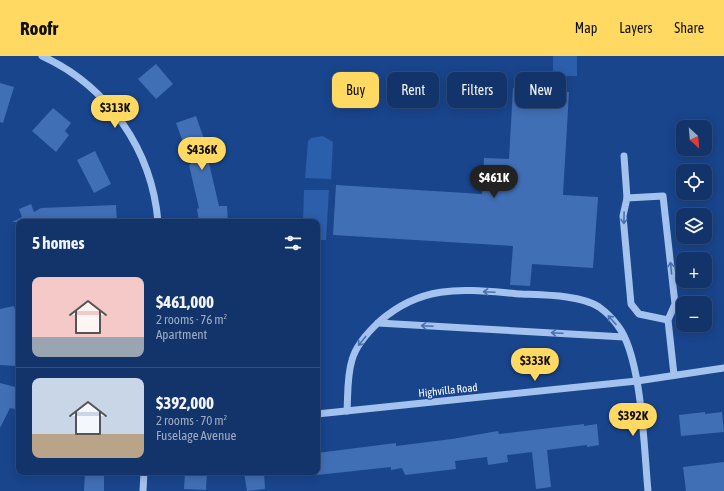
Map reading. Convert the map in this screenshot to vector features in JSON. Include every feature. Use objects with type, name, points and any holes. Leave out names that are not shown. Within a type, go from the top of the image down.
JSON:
[{"type":"street","points":[[42,56],[81,81],[107,104],[124,125],[147,166],[157,202],[158,219]]},
{"type":"street","points":[[624,156],[627,198],[623,216],[631,304],[640,314],[668,320]]},
{"type":"street","points":[[627,198],[663,196],[675,304],[668,320],[674,375]]},
{"type":"street","points":[[347,411],[349,374],[352,359],[358,346],[390,312],[421,296],[454,290],[487,291],[584,300],[599,307],[611,317],[620,328],[632,356],[637,381],[648,491]]},
{"type":"street","points":[[378,323],[624,337]]},
{"type":"street","name":"Highvilla Road","points":[[320,414],[637,381],[724,368]]},
{"type":"street","points":[[143,491],[144,475]]},
{"type":"shaded area","points":[[553,56],[577,56],[577,76],[566,76],[566,72],[553,72]]},
{"type":"shaded area","points":[[323,136],[333,142],[331,179],[305,178],[308,141],[311,138]]},
{"type":"shaded area","points":[[304,190],[329,190],[326,240],[320,240],[320,219],[303,219]]},
{"type":"building","points":[[156,64],[173,84],[156,99],[138,79]]},
{"type":"building","points":[[0,83],[14,87],[3,123],[0,122]]},
{"type":"building","points":[[513,88],[515,88],[515,108],[566,108],[566,92],[569,92],[563,195],[598,197],[593,268],[532,264],[530,286],[510,285],[513,246],[333,235],[336,185],[482,194],[484,158],[509,159]]},
{"type":"building","points":[[53,108],[71,123],[65,131],[69,135],[56,152],[32,131]]},
{"type":"building","points":[[196,116],[204,139],[212,137],[217,156],[208,159],[219,206],[227,206],[228,219],[199,219],[197,209],[199,208],[189,165],[191,164],[176,123]]},
{"type":"building","points":[[95,151],[111,184],[94,193],[77,160]]},
{"type":"building","points":[[31,204],[34,212],[41,208],[116,205],[117,219],[18,219],[22,217],[19,209]]},
{"type":"building","points":[[14,306],[16,310],[16,366],[0,365],[0,309]]},
{"type":"building","points":[[0,383],[16,387],[16,404],[15,409],[10,408],[0,428]]},
{"type":"building","points":[[705,412],[705,414],[722,412],[724,432],[681,436],[679,415]]},
{"type":"building","points":[[584,424],[584,426],[597,424],[599,445],[547,450],[551,487],[536,489],[532,452],[507,455],[508,462],[488,465],[487,457],[455,461],[456,469],[405,475],[402,468],[391,470],[391,467],[320,475],[320,453],[396,443],[396,446],[452,439],[498,431],[499,434]]},
{"type":"building","points":[[724,462],[724,491],[686,491],[683,467]]},
{"type":"building","points":[[85,475],[104,475],[104,491],[84,491]]},
{"type":"building","points":[[185,475],[207,475],[206,490],[184,489]]},
{"type":"building","points":[[244,475],[264,475],[265,489],[247,491]]}]
